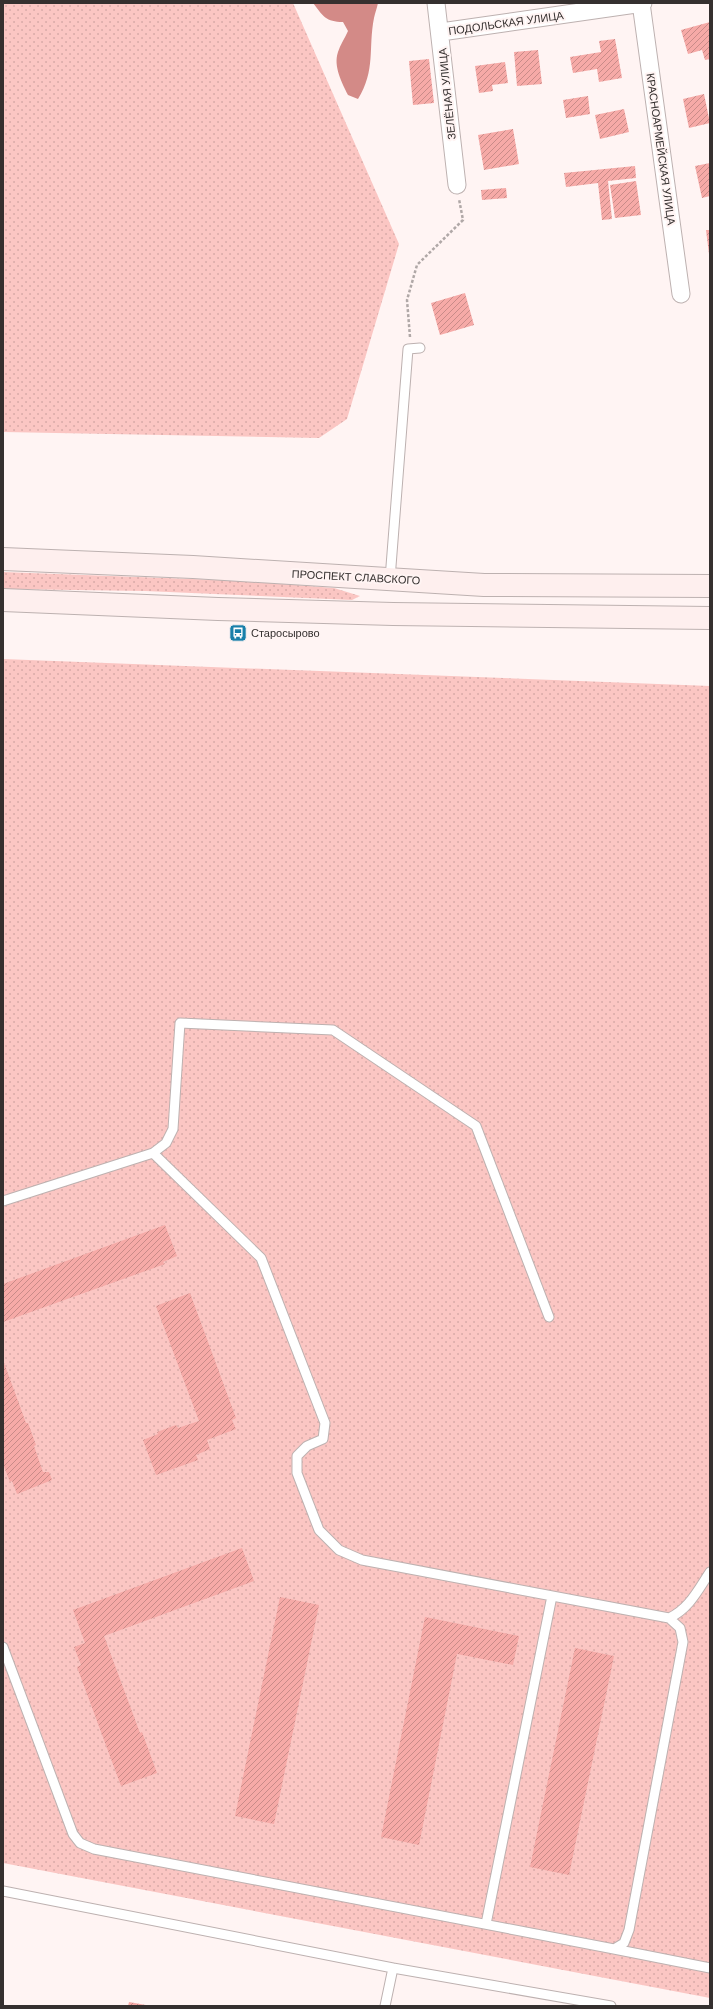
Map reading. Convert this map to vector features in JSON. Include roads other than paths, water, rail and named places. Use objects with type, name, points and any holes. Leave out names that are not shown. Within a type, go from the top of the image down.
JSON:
[{"type":"main road","name":"ПРОСПЕКТ СЛАВСКОГО","points":[[3,559],[186,566],[484,585],[710,586]]},
{"type":"main road","points":[[3,600],[218,610],[710,618]]},
{"type":"street","name":"ЗЕЛЁНАЯ УЛИЦА","points":[[436,3],[441,32],[457,185]]},
{"type":"street","name":"ПОДОЛЬСКАЯ УЛИЦА","points":[[441,32],[642,3]]},
{"type":"street","name":"КРАСНОАРМЕЙСКАЯ УЛИЦА","points":[[642,3],[681,294]]},
{"type":"lane","points":[[390,579],[408,349],[416,348]]},
{"type":"lane","points":[[3,1201],[153,1153],[166,1143],[173,1129],[180,1023],[333,1030],[476,1126],[549,1318]]},
{"type":"lane","points":[[153,1153],[261,1258],[326,1423],[323,1438],[307,1446],[297,1456],[298,1473],[319,1530],[339,1550],[362,1560],[669,1618],[680,1614],[691,1602],[710,1572]]},
{"type":"lane","points":[[486,1924],[552,1596]]},
{"type":"lane","points":[[614,1949],[624,1943],[629,1930],[683,1642],[680,1628],[669,1618]]},
{"type":"lane","points":[[3,1647],[73,1834],[80,1843],[94,1849],[710,1968]]},
{"type":"lane","points":[[3,1891],[393,1968],[610,2006]]},
{"type":"lane","points":[[386,2006],[393,1968]]},
{"type":"place","name":"Старосырово","points":[[238,633]]}]
